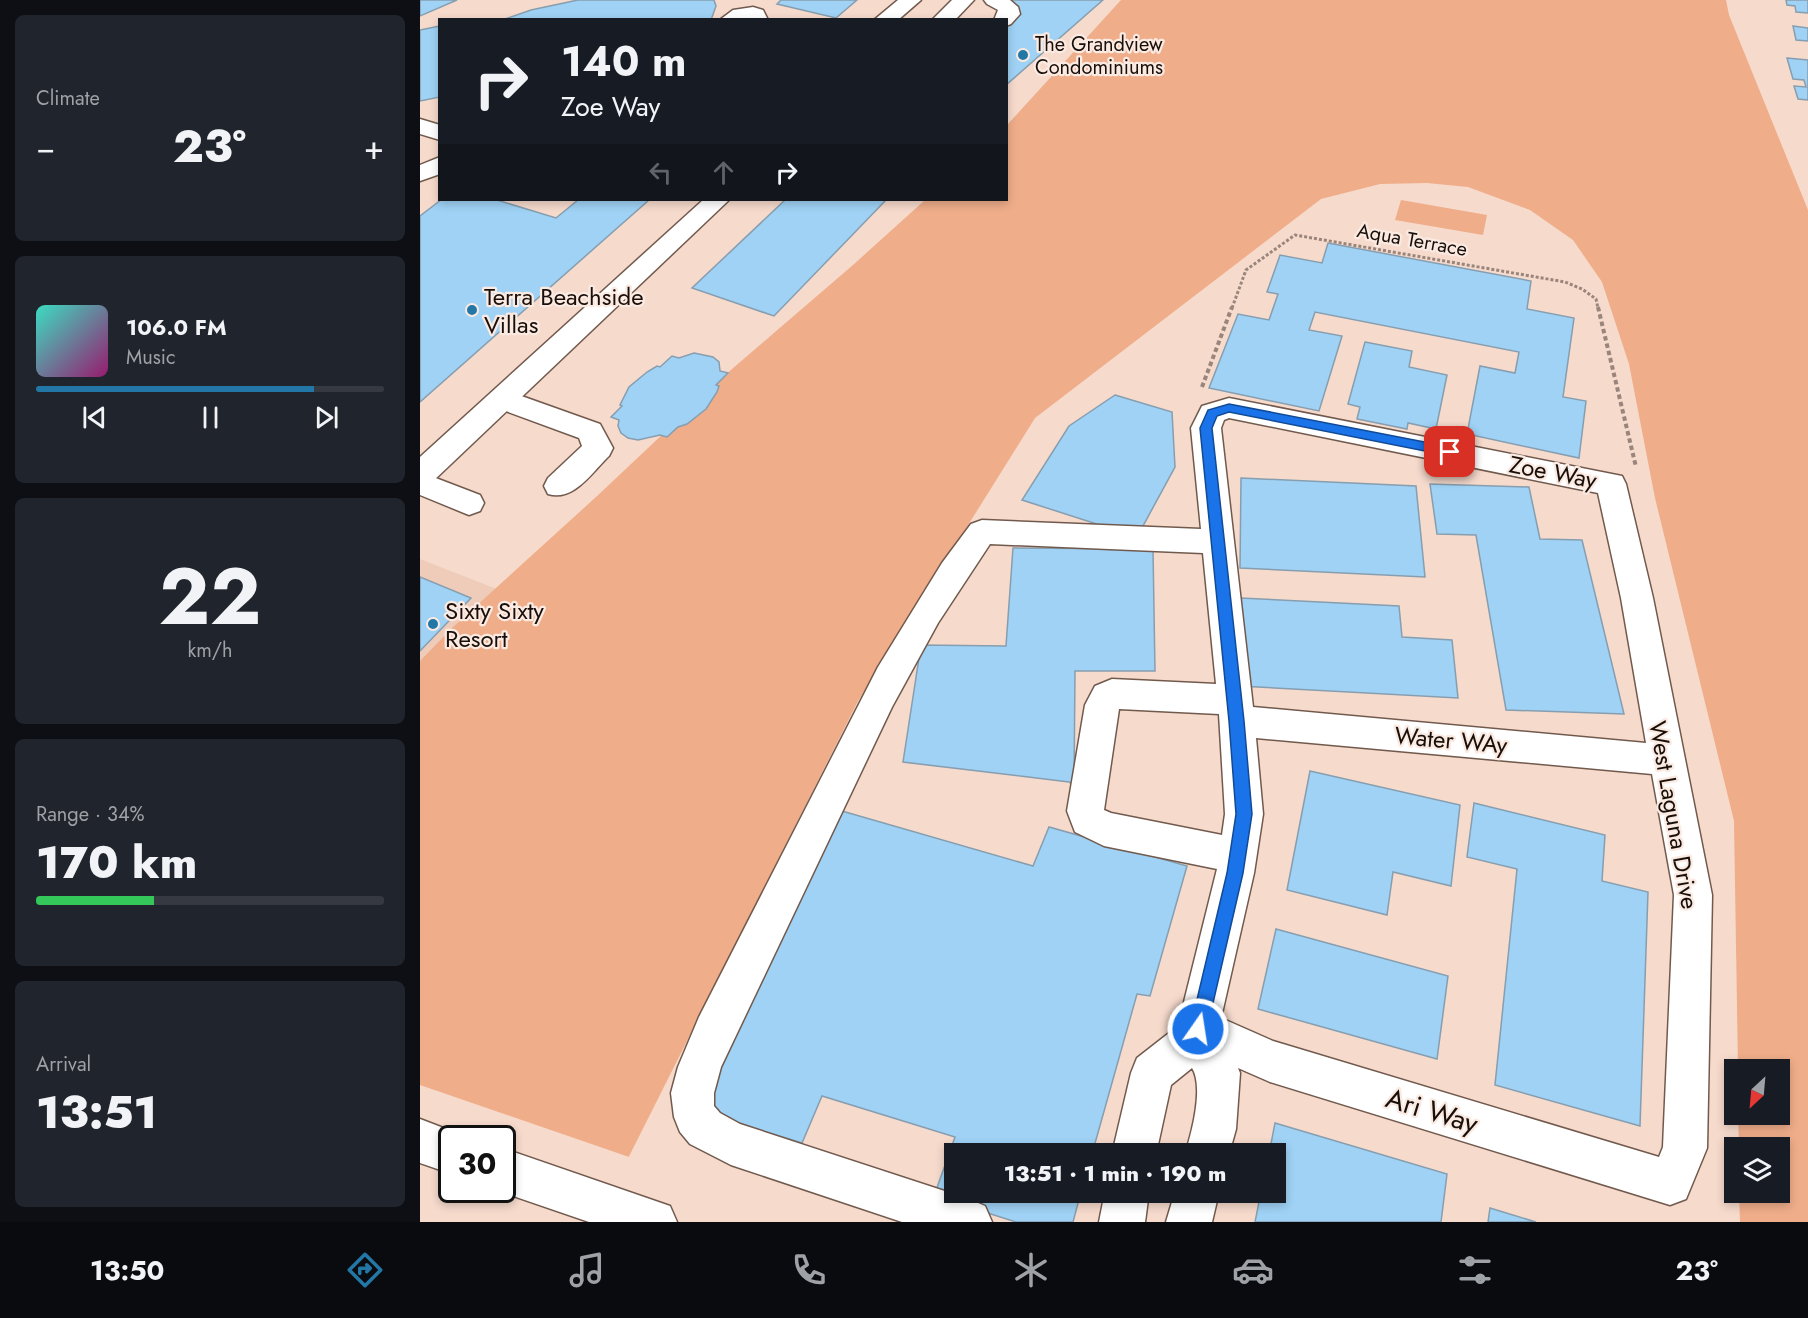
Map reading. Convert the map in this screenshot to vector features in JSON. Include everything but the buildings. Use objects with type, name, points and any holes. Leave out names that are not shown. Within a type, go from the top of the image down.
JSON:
[{"type":"street","points":[[887,18],[910,0]]},
{"type":"street","points":[[944,18],[964,0]]},
{"type":"street","points":[[994,0],[1008,7],[1009,14],[1006,18]]},
{"type":"street","points":[[724,16],[750,13],[756,14],[757,18]]},
{"type":"street","points":[[420,126],[438,132]]},
{"type":"street","points":[[420,174],[438,165]]},
{"type":"street","points":[[420,475],[716,201]]},
{"type":"street","points":[[502,399],[590,431],[598,448],[559,486]]},
{"type":"street","name":"Zoe Way","points":[[1212,413],[1229,408],[1611,484]]},
{"type":"street","points":[[1136,1143],[1152,1073],[1198,1033],[1238,856],[1244,814],[1206,428],[1212,413]]},
{"type":"street","points":[[420,483],[469,503]]},
{"type":"street","name":"West Laguna Drive","points":[[1611,484],[1637,598],[1693,895],[1684,1148],[1670,1183]]},
{"type":"street","points":[[969,1222],[731,1143],[700,1125],[691,1106],[697,1072],[714,1032],[878,699],[954,571],[982,532],[1218,542]]},
{"type":"street","name":"Water WAy","points":[[1238,856],[1104,829],[1088,820],[1085,811],[1102,705],[1107,696],[1112,694],[1666,760]]},
{"type":"street","points":[[1198,1033],[1219,1074],[1214,1129],[1210,1143]]},
{"type":"street","points":[[1198,1033],[1229,1067],[1236,1091],[1224,1143]]},
{"type":"street","name":"Ari Way","points":[[1198,1033],[1270,1061],[1670,1183]]},
{"type":"street","points":[[420,1141],[438,1147]]},
{"type":"street","points":[[516,1175],[654,1222]]},
{"type":"street","points":[[1122,1222],[1125,1203]]},
{"type":"street","points":[[1189,1222],[1194,1203]]},
{"type":"street","points":[[1206,1222],[1210,1203]]},
{"type":"path","name":"Aqua Terrace","points":[[1212,413],[1202,387],[1246,270],[1295,235],[1565,282],[1582,289],[1596,299],[1638,475],[1611,484]]},
{"type":"shaded area","points":[[1121,0],[1726,0],[1729,15],[1808,210],[1808,1222],[1740,1222],[1739,1203],[1790,1203],[1790,1137],[1739,1137],[1738,1125],[1790,1125],[1790,1059],[1738,1059],[1734,821],[1655,498],[1629,364],[1602,282],[1573,240],[1530,210],[1468,187],[1427,183],[1380,184],[1321,199],[1035,418],[858,701],[596,1222],[420,1222],[420,661],[453,627],[732,369],[924,201],[1008,201],[1008,124]]},
{"type":"shaded area","points":[[1401,200],[1487,215],[1483,235],[1395,220]]},
{"type":"shaded area","points":[[420,559],[507,593],[420,686]]},
{"type":"pier","points":[[420,1085],[632,1158],[600,1222],[420,1222]]},
{"type":"place","name":"The Grandview Condominiums","points":[[1023,55]]},
{"type":"place","name":"Terra Beachside Villas","points":[[472,310]]},
{"type":"place","name":"Sixty Sixty Resort","points":[[433,624]]},
{"type":"route","points":[[1198,1029],[1235,873],[1244,814],[1237,721],[1206,428],[1212,413],[1229,408],[1450,452]]}]
